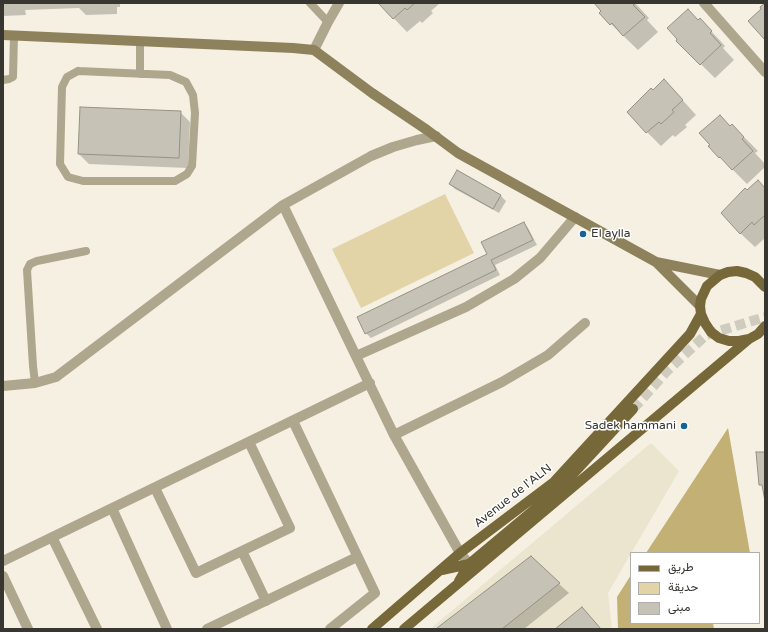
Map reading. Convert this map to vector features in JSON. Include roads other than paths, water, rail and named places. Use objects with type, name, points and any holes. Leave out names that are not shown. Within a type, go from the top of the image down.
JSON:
[{"type":"main road","points":[[3,35],[314,50],[372,93],[458,152],[656,262],[720,275],[738,271],[755,277],[765,287]]},
{"type":"main road","points":[[656,262],[701,310],[705,323],[711,332],[719,338],[734,341],[757,335]]},
{"type":"main road","name":"Avenue de l'ALN","points":[[372,629],[460,553],[554,482],[690,334],[701,310],[704,292],[707,286],[720,275]]},
{"type":"main road","points":[[404,629],[757,335],[765,326]]},
{"type":"main road","points":[[457,586],[469,564],[560,488],[633,409]]},
{"type":"main road","points":[[442,570],[469,564]]},
{"type":"street","points":[[314,50],[339,3]]},
{"type":"street","points":[[704,3],[765,72]]},
{"type":"street","points":[[3,386],[35,383],[56,377],[283,205],[371,156],[393,147],[436,136]]},
{"type":"street","points":[[283,205],[394,435],[460,553],[469,564]]},
{"type":"street","points":[[356,356],[466,307],[514,279],[540,258],[575,217]]},
{"type":"street","points":[[394,435],[502,382],[548,355],[585,323]]},
{"type":"street","points":[[3,561],[370,383]]},
{"type":"street","points":[[293,420],[375,593],[330,629]]},
{"type":"street","points":[[155,488],[196,573],[290,528],[249,442]]},
{"type":"street","points":[[112,508],[167,629]]},
{"type":"street","points":[[52,537],[97,629]]},
{"type":"street","points":[[242,551],[266,600]]},
{"type":"street","points":[[207,629],[357,557]]},
{"type":"street","points":[[3,576],[28,629]]},
{"type":"lane","points":[[310,3],[328,22]]},
{"type":"lane","points":[[3,80],[12,77],[14,35]]},
{"type":"lane","points":[[140,41],[140,74]]},
{"type":"lane","points":[[78,71],[140,74],[170,75],[186,82],[193,95],[194,113],[192,166],[187,174],[175,181],[83,181],[68,177],[60,164],[62,87],[67,77],[78,71]]},
{"type":"lane","points":[[35,383],[27,270],[30,264],[37,261],[86,251]]},
{"type":"tunnel","points":[[633,409],[668,370],[706,335],[765,317]]},
{"type":"place","name":"El aylla","points":[[583,234]]},
{"type":"place","name":"Sadek hammani","points":[[684,426]]}]
